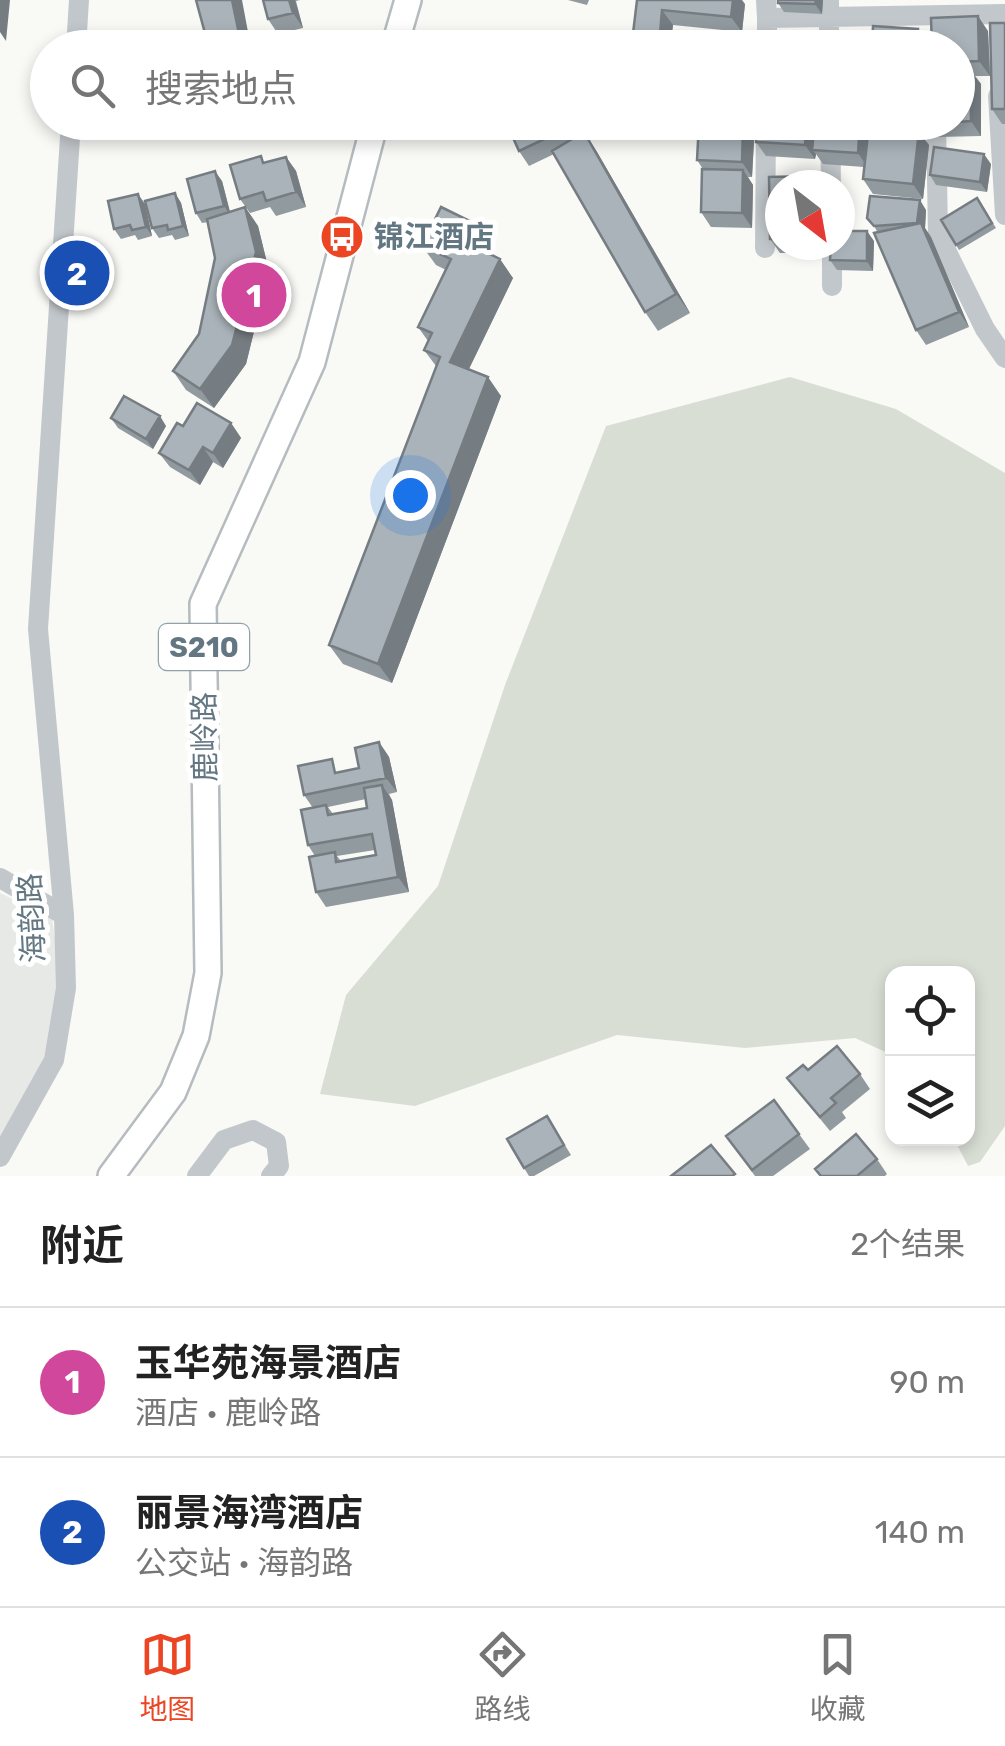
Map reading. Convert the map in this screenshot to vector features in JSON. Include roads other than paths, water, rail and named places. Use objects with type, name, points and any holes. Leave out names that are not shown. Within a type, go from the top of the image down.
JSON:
[{"type":"main road","points":[[399,30],[408,0]]},
{"type":"main road","name":"鹿岭路","points":[[111,1176],[173,1092],[196,1036],[208,973],[203,604],[312,362],[370,140]]},
{"type":"street","points":[[77,30],[79,0]]},
{"type":"street","points":[[766,9],[887,8],[939,15],[1000,15]]},
{"type":"street","points":[[997,71],[1005,215]]},
{"type":"street","name":"海韵路","points":[[0,1157],[54,1060],[66,988],[64,915],[38,629],[70,140]]},
{"type":"street","points":[[766,140],[766,170]]},
{"type":"street","points":[[830,140],[831,170]]},
{"type":"street","points":[[936,140],[938,234],[1005,358]]},
{"type":"street","points":[[832,260],[832,286]]},
{"type":"street","points":[[0,878],[64,915]]},
{"type":"street","points":[[197,1176],[224,1140],[252,1130],[276,1142],[279,1166],[271,1176]]},
{"type":"place","name":"锦江酒店","points":[[342,237]]},
{"type":"place","name":"丽景海湾酒店","points":[[77,273]]},
{"type":"place","name":"玉华苑海景酒店","points":[[254,295]]}]
